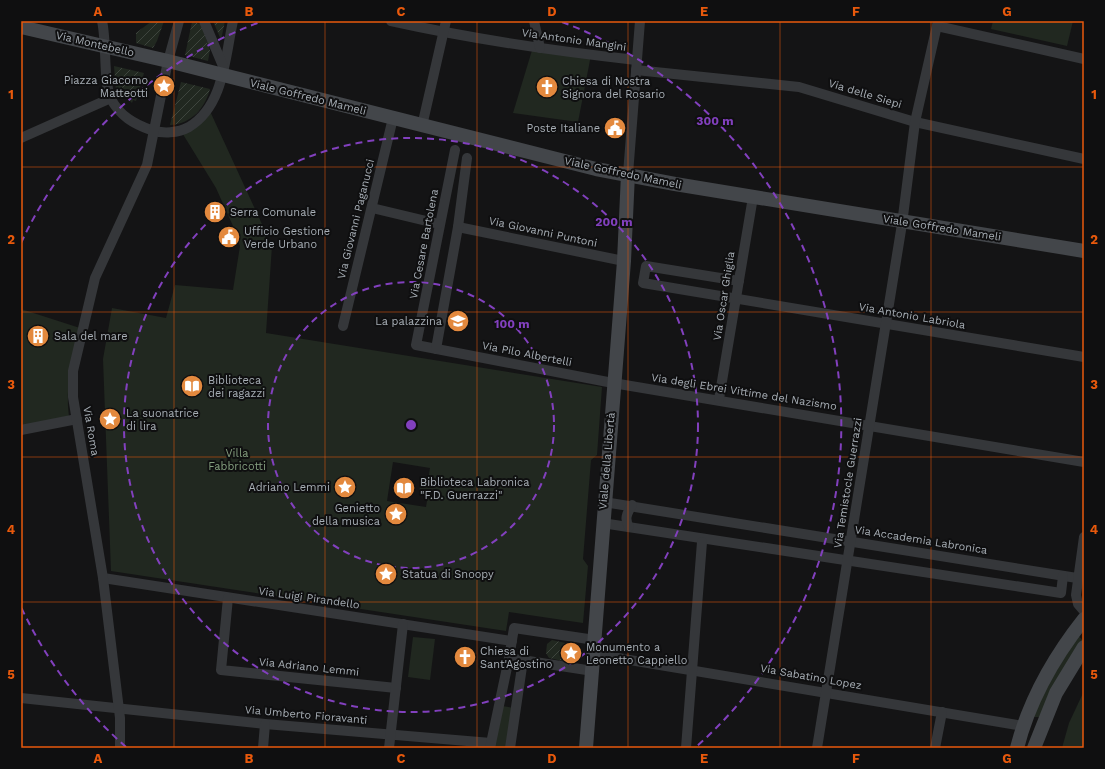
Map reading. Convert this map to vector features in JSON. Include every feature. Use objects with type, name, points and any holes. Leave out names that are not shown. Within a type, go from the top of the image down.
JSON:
[{"type":"street","points":[[102,21],[111,98],[124,117],[154,131],[167,132],[181,131],[199,120],[213,102],[222,71],[233,21]]},
{"type":"street","points":[[154,131],[168,61],[179,21]]},
{"type":"street","points":[[204,21],[222,71]]},
{"type":"street","name":"Via Antonio Mangini","points":[[390,21],[444,33],[636,65]]},
{"type":"street","points":[[422,126],[446,21]]},
{"type":"street","points":[[534,21],[540,48]]},
{"type":"street","points":[[628,174],[640,21]]},
{"type":"street","points":[[938,23],[1084,59]]},
{"type":"street","name":"Via Temistocle Guerrazzi","points":[[817,748],[902,221],[914,122],[938,23]]},
{"type":"street","name":"Via Montebello","points":[[21,27],[168,61]]},
{"type":"street","name":"Viale Goffredo Mameli","points":[[168,61],[222,71],[422,126],[596,168],[753,197],[1084,251]]},
{"type":"street","name":"Via delle Siepi","points":[[636,65],[804,88],[914,122],[1084,159]]},
{"type":"street","points":[[21,138],[111,98]]},
{"type":"street","name":"Via Giovanni Paganucci","points":[[343,326],[393,118]]},
{"type":"street","name":"Via Roma","points":[[120,748],[119,709],[103,578],[73,397],[73,371],[95,278],[144,171],[154,131]]},
{"type":"street","name":"Via Cesare Bartolena","points":[[436,349],[416,345],[455,150]]},
{"type":"street","points":[[436,349],[458,227],[467,158]]},
{"type":"street","name":"Viale della Libertà","points":[[586,748],[595,647],[602,523],[624,261],[628,174]]},
{"type":"street","name":"Via Oscar Ghiglia","points":[[719,399],[753,197]]},
{"type":"street","points":[[372,208],[439,224]]},
{"type":"street","name":"Via Giovanni Puntoni","points":[[458,227],[624,261]]},
{"type":"street","name":"Via Antonio Labriola","points":[[739,281],[646,266],[643,282],[1084,357]]},
{"type":"street","name":"Via Pilo Albertelli","points":[[436,349],[614,383]]},
{"type":"street","name":"Via degli Ebrei Vittime del Nazismo","points":[[614,383],[719,399],[1084,462]]},
{"type":"street","points":[[21,430],[77,419]]},
{"type":"street","name":"Via Accademia Labronica","points":[[610,503],[632,505],[1077,578]]},
{"type":"street","points":[[629,527],[626,521],[628,512],[632,505]]},
{"type":"street","points":[[602,523],[847,561],[1076,594]]},
{"type":"street","points":[[1084,537],[1077,578],[1076,594],[1078,604],[1084,611]]},
{"type":"street","points":[[686,748],[702,542]]},
{"type":"street","points":[[1061,593],[1063,576]]},
{"type":"street","name":"Via Luigi Pirandello","points":[[103,578],[512,642]]},
{"type":"street","name":"Via Adriano Lemmi","points":[[228,598],[221,670],[396,688]]},
{"type":"street","points":[[1017,748],[1023,726],[1052,665],[1084,619]]},
{"type":"street","points":[[389,748],[403,624]]},
{"type":"street","name":"Via Sabatino Lopez","points":[[512,642],[514,628],[692,669],[1023,726]]},
{"type":"street","points":[[491,745],[512,642]]},
{"type":"street","points":[[1034,748],[1056,693],[1084,647]]},
{"type":"street","points":[[509,658],[592,671]]},
{"type":"street","points":[[510,748],[523,660]]},
{"type":"street","name":"Via Umberto Fioravanti","points":[[21,698],[265,724],[391,734],[491,745]]},
{"type":"street","points":[[935,748],[942,712]]},
{"type":"street","points":[[263,748],[265,724]]},
{"type":"street","points":[[1023,726],[1040,731]]},
{"type":"green space","points":[[152,21],[164,21],[153,48],[136,43],[136,33]]},
{"type":"green space","points":[[213,21],[225,21],[221,40]]},
{"type":"green space","points":[[993,21],[1073,21],[1067,46],[991,29]]},
{"type":"green space","points":[[192,22],[201,24],[210,50],[208,61],[185,55]]},
{"type":"green space","points":[[533,47],[591,55],[578,122],[513,113]]},
{"type":"green space","points":[[114,66],[144,73],[136,101],[133,100],[132,103],[119,89],[116,91]]},
{"type":"green space","points":[[181,82],[210,89],[205,102],[196,114],[184,122],[170,125]]},
{"type":"green space","name":"Villa Fabbricotti","points":[[209,109],[272,246],[266,333],[602,387],[597,455],[591,460],[583,559],[588,566],[583,623],[509,612],[506,631],[111,571],[103,359],[112,308],[166,318],[175,285],[233,290],[240,246],[216,188],[181,131]],"holes":[[[393,462],[430,468],[428,480],[421,479],[419,493],[428,495],[426,507],[387,501]]]},
{"type":"green space","points":[[21,309],[80,328],[69,383],[69,417],[21,426]]},
{"type":"green space","points":[[1077,635],[1083,640],[1067,664],[1039,717],[1034,717],[1035,708]]},
{"type":"green space","points":[[413,637],[435,639],[430,680],[408,677]]},
{"type":"green space","points":[[552,640],[579,646],[577,661],[572,663],[549,658],[546,653],[547,644]]},
{"type":"green space","points":[[1084,691],[1084,748],[1062,748],[1069,723]]},
{"type":"green space","points":[[502,706],[514,708],[507,748],[493,748]]},
{"type":"place","name":"Piazza Giacomo Matteotti","points":[[164,86]]},
{"type":"place","name":"Chiesa di Nostra Signora del Rosario","points":[[547,87]]},
{"type":"place","name":"Poste Italiane","points":[[615,128]]},
{"type":"place","name":"Serra Comunale","points":[[215,212]]},
{"type":"place","name":"Ufficio Gestione Verde Urbano","points":[[229,237]]},
{"type":"place","name":"La palazzina","points":[[458,321]]},
{"type":"place","name":"Sala del mare","points":[[38,336]]},
{"type":"place","name":"Biblioteca dei ragazzi","points":[[192,386]]},
{"type":"place","name":"La suonatrice di lira","points":[[110,419]]},
{"type":"place","name":"Adriano Lemmi","points":[[345,487]]},
{"type":"place","name":"Biblioteca Labronica \"F.D. Guerrazzi\"","points":[[404,488]]},
{"type":"place","name":"Genietto della musica","points":[[396,514]]},
{"type":"place","name":"Statua di Snoopy","points":[[386,574]]},
{"type":"place","name":"Monumento a Leonetto Cappiello","points":[[571,653]]},
{"type":"place","name":"Chiesa di Sant'Agostino","points":[[465,657]]}]
